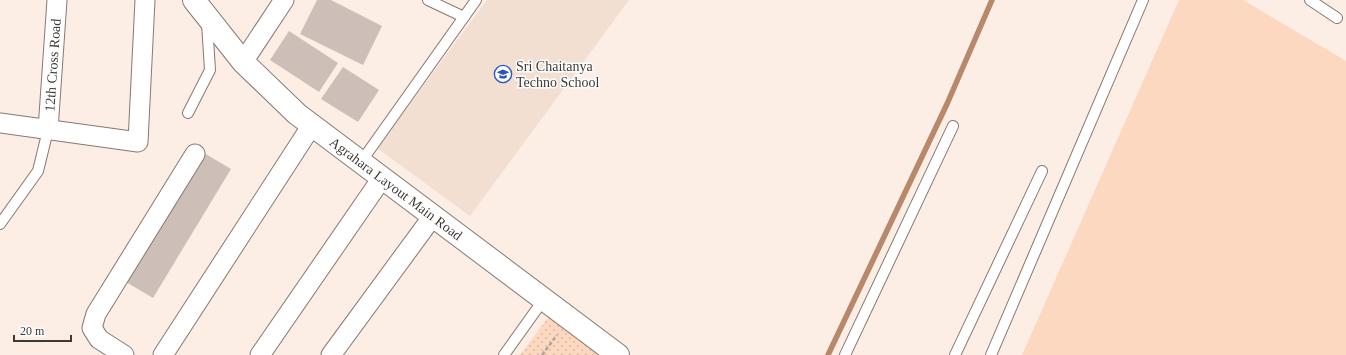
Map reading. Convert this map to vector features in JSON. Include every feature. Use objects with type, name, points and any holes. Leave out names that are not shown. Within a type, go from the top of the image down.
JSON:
[{"type":"street","name":"12th Cross Road","points":[[48,130],[57,0]]},
{"type":"street","points":[[0,123],[138,142],[145,0]]},
{"type":"street","name":"Agrahara Layout Main Road","points":[[194,0],[243,62],[297,114],[618,355]]},
{"type":"street","points":[[243,62],[284,0]]},
{"type":"street","points":[[163,355],[312,125]]},
{"type":"street","points":[[124,355],[99,339],[92,328],[96,314],[195,154]]},
{"type":"street","points":[[260,355],[382,178]]},
{"type":"street","points":[[330,355],[433,216]]},
{"type":"lane","points":[[428,0],[464,18]]},
{"type":"lane","points":[[361,162],[476,0]]},
{"type":"lane","points":[[991,355],[1143,0]]},
{"type":"lane","points":[[1310,0],[1337,18]]},
{"type":"lane","points":[[188,113],[210,70],[207,17]]},
{"type":"lane","points":[[845,355],[953,126]]},
{"type":"lane","points":[[0,224],[38,172],[48,130]]},
{"type":"lane","points":[[955,355],[1042,171]]},
{"type":"lane","points":[[504,355],[544,299]]},
{"type":"path","points":[[543,355],[569,318]]},
{"type":"shaded area","name":"Sri Chaitanya Techno School","points":[[487,0],[629,0],[470,216],[377,148]]},
{"type":"shaded area","points":[[1179,0],[1243,0],[1346,61],[1346,355],[1022,355]]},
{"type":"shaded area","points":[[550,315],[602,355],[520,355]]},
{"type":"building","points":[[317,0],[331,0],[382,26],[363,65],[300,34]]},
{"type":"building","points":[[289,31],[338,63],[319,92],[270,60]]},
{"type":"building","points":[[343,67],[379,90],[358,122],[321,99]]},
{"type":"building","points":[[204,153],[231,169],[153,298],[126,282]]},
{"type":"waterway","points":[[828,355],[947,104],[992,0]]},
{"type":"place","name":"Sri Chaitanya Techno School","points":[[503,74]]}]
